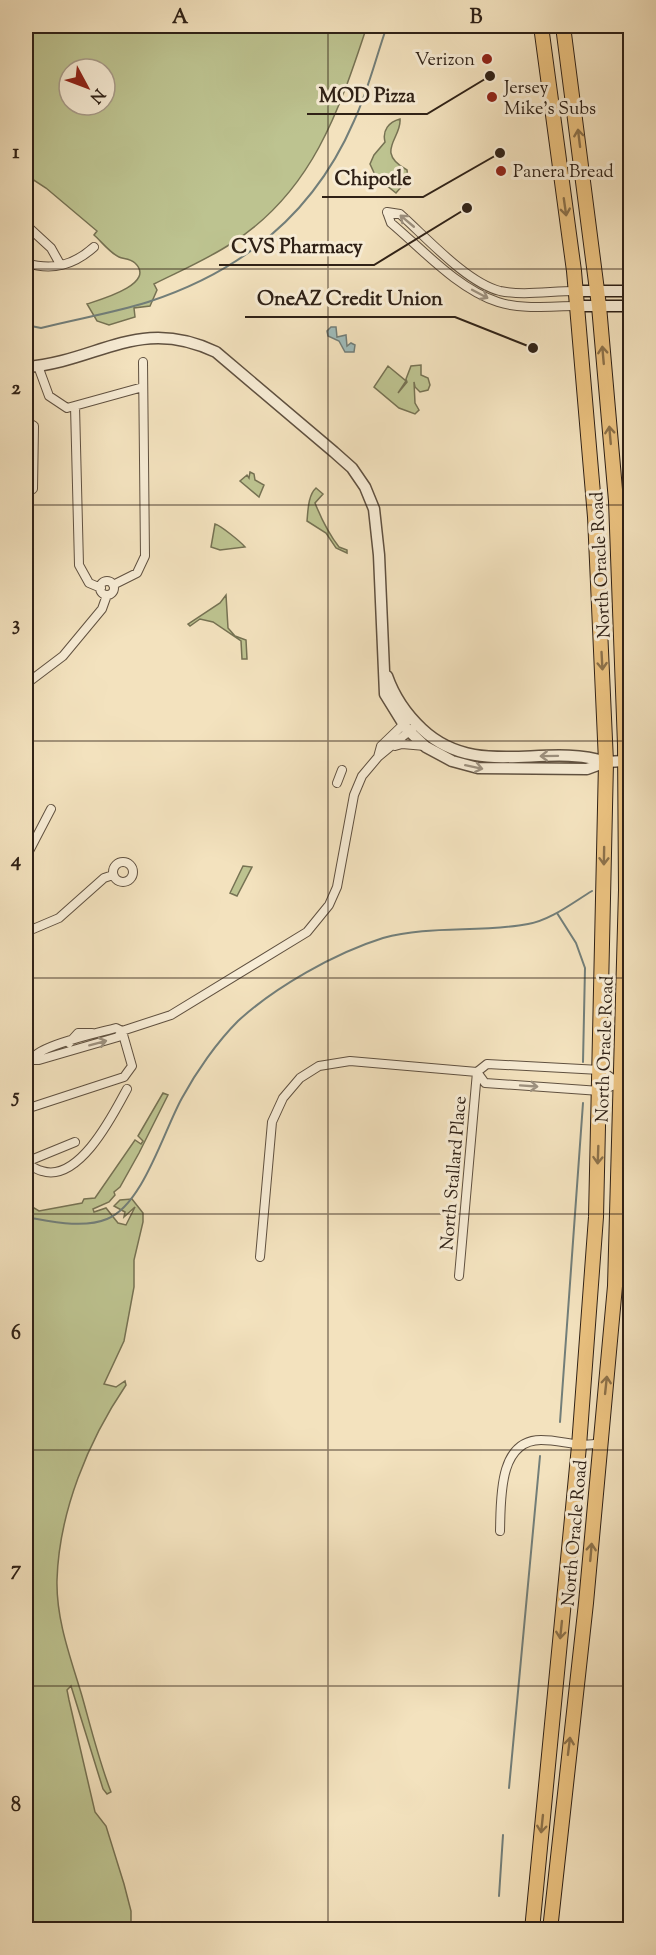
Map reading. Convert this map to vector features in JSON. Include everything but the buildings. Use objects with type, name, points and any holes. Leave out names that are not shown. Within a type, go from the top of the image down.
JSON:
[{"type":"highway","name":"North Oracle Road","points":[[532,1929],[579,1446],[596,1217],[606,762],[595,517],[575,291],[541,26]]},
{"type":"highway","name":"North Oracle Road","points":[[550,1929],[586,1603],[618,1237],[619,1083],[625,974],[624,761],[616,501],[598,306],[563,26]]},
{"type":"street","points":[[630,291],[501,291],[467,273],[399,214],[387,212],[391,223],[459,280],[499,303],[525,306],[630,306]]},
{"type":"street","points":[[26,225],[51,248],[60,264]]},
{"type":"street","points":[[26,263],[51,267],[78,261],[94,247]]},
{"type":"street","points":[[499,303],[501,291]]},
{"type":"street","points":[[26,367],[157,336],[194,341],[216,352],[240,370],[352,468],[365,486],[374,509],[379,555],[381,660],[392,689],[410,724],[426,747]]},
{"type":"street","points":[[101,588],[106,582],[113,585],[132,578],[141,568],[145,556],[143,362]]},
{"type":"street","points":[[38,366],[49,396],[67,408],[142,387]]},
{"type":"street","points":[[75,406],[79,565],[89,583],[101,588],[107,595]]},
{"type":"street","points":[[26,421],[34,426],[33,489],[26,493]]},
{"type":"street","points":[[26,684],[63,656],[102,609],[107,595],[112,593],[113,585]]},
{"type":"street","points":[[410,724],[434,741],[455,751],[479,757],[586,756],[606,762]]},
{"type":"street","points":[[29,1059],[39,1060],[118,1037],[123,1031],[171,1015],[308,932],[328,905],[337,887],[354,795],[362,776],[410,724]]},
{"type":"street","points":[[378,757],[381,746],[410,724]]},
{"type":"street","points":[[391,747],[402,744],[426,747],[452,761],[478,768],[587,769],[606,762],[624,761]]},
{"type":"street","points":[[338,783],[342,770]]},
{"type":"street","points":[[26,857],[51,809]]},
{"type":"street","points":[[26,914],[28,931],[59,918],[104,878],[113,875]]},
{"type":"street","points":[[29,1059],[37,1052],[116,1028],[123,1031]]},
{"type":"street","points":[[26,1110],[124,1077],[132,1066],[123,1031]]},
{"type":"street","points":[[260,1257],[272,1122],[283,1098],[300,1078],[319,1066],[350,1061],[477,1072],[487,1064],[600,1070],[619,1083]]},
{"type":"street","points":[[477,1072],[485,1083],[600,1091],[619,1083]]},
{"type":"street","name":"North Stallard Place","points":[[459,1276],[477,1072]]},
{"type":"street","points":[[75,1142],[27,1163],[43,1172],[59,1172],[79,1162],[111,1119],[127,1089]]},
{"type":"street","points":[[500,1531],[507,1464],[516,1451],[527,1442],[541,1440],[600,1450]]},
{"type":"street","points":[[579,1446],[600,1450]]},
{"type":"green space","points":[[26,26],[367,26],[333,119],[319,147],[283,200],[260,223],[232,243],[204,260],[154,284],[157,290],[150,306],[134,308],[135,317],[109,325],[97,321],[87,304],[124,290],[133,284],[140,271],[131,260],[112,253],[94,235],[97,231],[46,188],[26,175]]},
{"type":"green space","points":[[400,119],[400,126],[391,151],[397,163],[407,170],[408,179],[396,193],[376,177],[370,164],[385,142],[387,127]]},
{"type":"green space","points":[[421,365],[421,375],[428,378],[430,385],[428,390],[420,392],[414,382],[415,403],[419,410],[415,414],[399,408],[374,387],[388,366],[406,381],[398,393],[407,382],[411,366]]},
{"type":"green space","points":[[250,472],[254,474],[255,480],[264,485],[259,497],[240,481],[247,475],[249,478]]},
{"type":"green space","points":[[316,488],[323,494],[315,503],[322,520],[335,542],[339,547],[347,550],[347,553],[336,548],[326,533],[307,521],[310,499]]},
{"type":"green space","points":[[215,524],[245,547],[220,550],[211,547]]},
{"type":"green space","points":[[226,595],[228,628],[235,636],[246,640],[247,659],[242,659],[241,641],[213,622],[200,619],[190,626],[188,624],[220,603]]},
{"type":"green space","points":[[243,866],[252,867],[237,896],[230,893]]},
{"type":"green space","points":[[163,1093],[168,1095],[120,1187],[114,1192],[115,1195],[109,1202],[93,1209],[94,1212],[106,1208],[118,1223],[126,1225],[135,1207],[124,1217],[125,1212],[114,1206],[120,1200],[132,1199],[143,1213],[143,1222],[134,1260],[134,1287],[124,1341],[104,1384],[116,1387],[125,1381],[126,1385],[99,1430],[78,1478],[63,1529],[57,1580],[62,1625],[111,1792],[107,1794],[103,1789],[71,1686],[67,1690],[69,1700],[95,1812],[106,1826],[124,1884],[131,1911],[131,1929],[26,1929],[26,1203],[39,1211],[82,1203],[84,1199],[95,1198],[135,1140],[141,1144],[143,1141],[138,1136]]},
{"type":"water","points":[[331,327],[336,327],[337,337],[346,335],[347,346],[351,343],[355,345],[354,352],[345,352],[339,341],[328,336],[327,331]]},
{"type":"waterway","points":[[26,325],[41,328],[148,302],[215,274],[272,235],[296,211],[338,154],[364,98],[387,26]]},
{"type":"waterway","points":[[26,1217],[77,1224],[98,1222],[120,1211],[142,1183],[182,1098],[215,1048],[230,1029],[253,1008],[306,972],[365,944],[401,934],[510,927],[537,922],[592,891]]},
{"type":"waterway","points":[[557,913],[576,943],[585,968],[583,1062]]},
{"type":"waterway","points":[[560,1422],[583,1103]]},
{"type":"waterway","points":[[509,1788],[540,1456]]},
{"type":"waterway","points":[[499,1896],[503,1835]]},
{"type":"place","name":"Verizon","points":[[487,59]]},
{"type":"place","name":"MOD Pizza","points":[[490,76]]},
{"type":"place","name":"Jersey Mike's Subs","points":[[492,97]]},
{"type":"place","name":"Chipotle","points":[[500,153]]},
{"type":"place","name":"Panera Bread","points":[[501,171]]},
{"type":"place","name":"CVS Pharmacy","points":[[467,208]]},
{"type":"place","name":"OneAZ Credit Union","points":[[533,348]]}]
